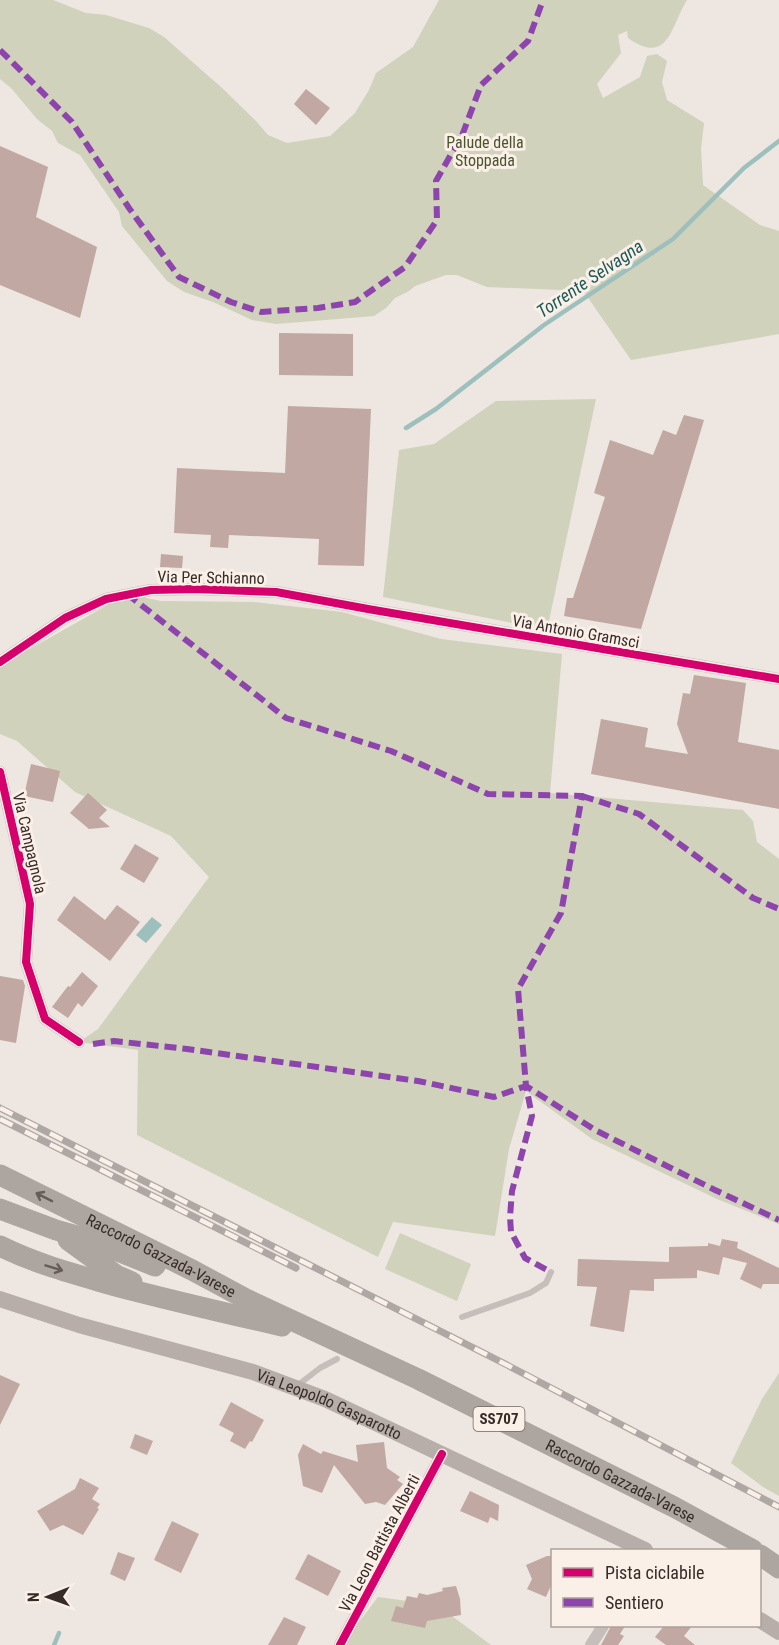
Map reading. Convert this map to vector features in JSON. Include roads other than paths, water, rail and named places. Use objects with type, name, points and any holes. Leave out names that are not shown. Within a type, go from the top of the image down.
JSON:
[{"type":"highway","name":"Raccordo Gazzada-Varese","points":[[0,1175],[246,1299],[418,1379],[674,1507],[750,1549]]},
{"type":"highway","points":[[0,1209],[56,1230],[88,1239],[195,1282],[246,1299]]},
{"type":"highway","points":[[56,1230],[62,1237],[116,1275],[127,1280],[262,1322]]},
{"type":"highway","name":"Raccordo Gazzada-Varese","points":[[0,1246],[45,1266],[84,1277],[173,1301],[322,1336]]},
{"type":"highway","points":[[761,1556],[779,1568]]},
{"type":"main road","name":"Via Leopoldo Gasparotto","points":[[0,1299],[79,1325],[253,1372],[295,1387],[325,1399],[641,1549]]},
{"type":"main road","points":[[761,1621],[779,1632]]},
{"type":"street","name":"Via Per Schianno","points":[[0,662],[65,618],[106,599],[151,590],[276,592],[368,609]]},
{"type":"street","name":"Via Antonio Gramsci","points":[[368,609],[779,678]]},
{"type":"street","name":"Via Campagnola","points":[[0,772],[30,904],[26,962],[45,1019],[79,1042]]},
{"type":"street","name":"Via Leon Battista Alberti","points":[[340,1645],[442,1454]]},
{"type":"street","points":[[591,1645],[602,1627]]},
{"type":"lane","points":[[462,1317],[530,1293],[546,1283],[551,1272]]},
{"type":"lane","points":[[295,1387],[320,1368],[337,1359]]},
{"type":"water","points":[[152,917],[162,925],[146,943],[136,935]]},
{"type":"waterway","name":"Torrente Selvagna","points":[[406,428],[436,409],[544,325],[673,239],[744,168],[779,141]]},
{"type":"waterway","points":[[54,1645],[59,1633]]},
{"type":"railway","points":[[0,1108],[509,1366],[779,1507]]},
{"type":"railway","points":[[0,1119],[296,1268]]},
{"type":"park label","name":"Palude della Stoppada","points":[[485,151]]}]
